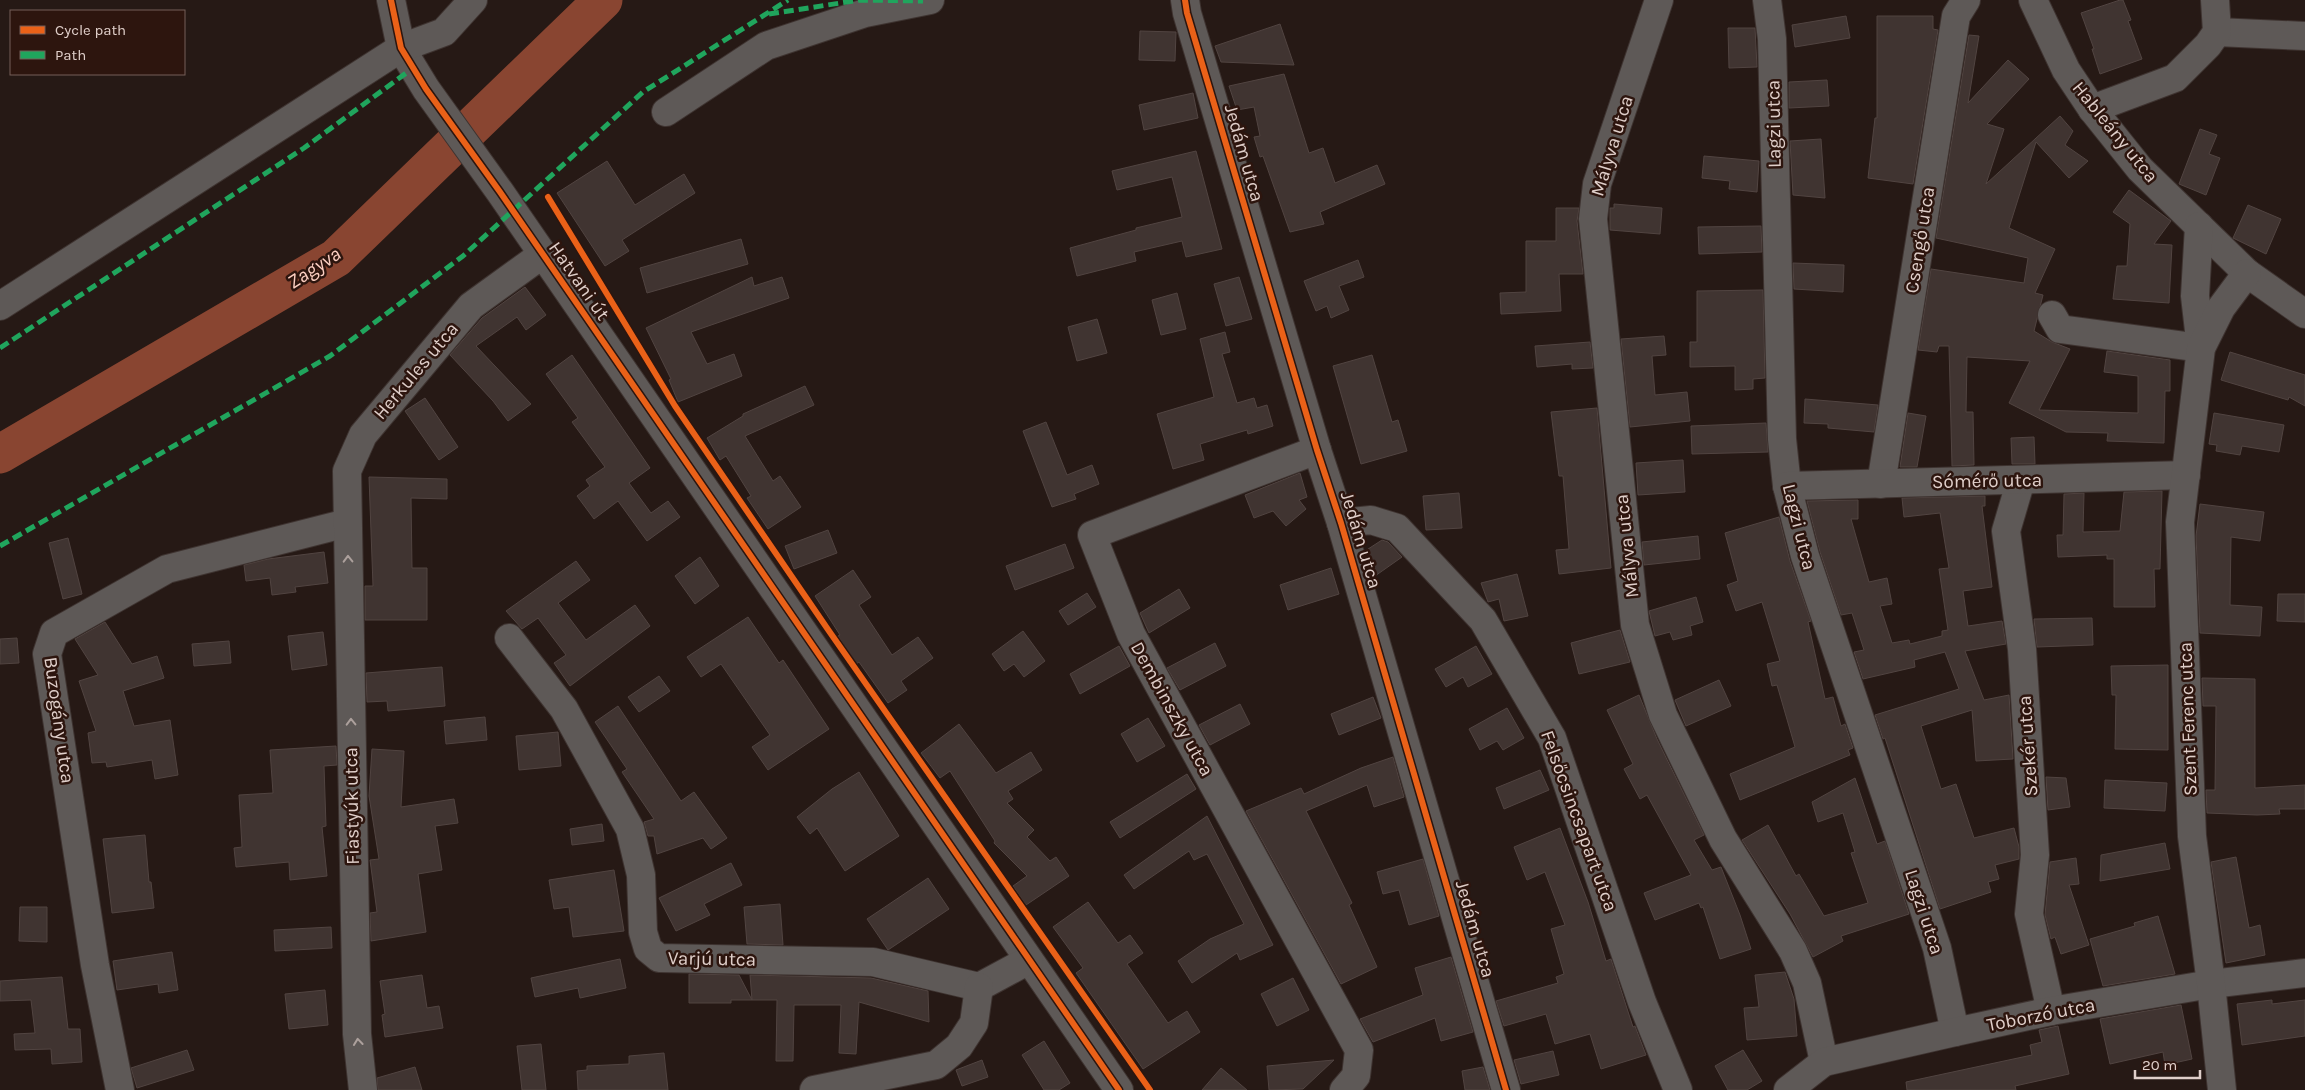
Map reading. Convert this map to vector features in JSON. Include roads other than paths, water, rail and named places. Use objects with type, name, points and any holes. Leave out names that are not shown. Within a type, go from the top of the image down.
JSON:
[{"type":"street","name":"Hatvani út","points":[[391,0],[401,48],[426,89],[543,254],[1119,1090]]},
{"type":"street","points":[[0,306],[401,48],[444,32],[473,0]]},
{"type":"street","points":[[666,112],[766,46],[866,13],[930,0]]},
{"type":"street","name":"Jedám utca","points":[[1185,0],[1187,14],[1316,450],[1341,522],[1506,1090]]},
{"type":"street","name":"Mályva utca","points":[[1659,0],[1597,184],[1592,219],[1635,625],[1663,715],[1723,839],[1793,951],[1807,983],[1824,1062]]},
{"type":"street","name":"Lagzi utca","points":[[1767,0],[1772,39],[1782,439],[1787,486],[1805,556],[1937,948],[1955,1032]]},
{"type":"street","name":"Csengő utca","points":[[1881,484],[1956,16],[1966,0]]},
{"type":"street","name":"Hableány utca","points":[[2033,0],[2066,70],[2092,109],[2140,169],[2247,273],[2305,314]]},
{"type":"street","points":[[2092,109],[2175,78],[2208,45],[2217,32],[2215,0]]},
{"type":"street","points":[[2217,32],[2305,36]]},
{"type":"street","name":"Szent Ferenc utca","points":[[2199,226],[2195,296],[2201,348],[2180,522],[2192,836],[2212,984],[2222,1090]]},
{"type":"street","name":"Herkules utca","points":[[347,522],[348,471],[364,435],[471,306],[543,254]]},
{"type":"street","name":"Szent Ferenc utca","points":[[2201,348],[2221,308],[2247,273]]},
{"type":"street","points":[[2052,315],[2060,329],[2201,348]]},
{"type":"street","name":"Dembinszky utca","points":[[1316,450],[1092,534],[1131,634],[1359,1050],[1356,1076],[1344,1090]]},
{"type":"street","name":"Sómérő utca","points":[[1787,486],[2186,474]]},
{"type":"street","name":"Szekér utca","points":[[2021,480],[2006,531],[2022,649],[2034,845],[2029,914],[2051,1011]]},
{"type":"street","name":"Felsőcsincsapart utca","points":[[1341,522],[1371,520],[1397,528],[1483,620],[1552,738],[1642,1002],[1678,1090]]},
{"type":"street","name":"Buzogány utca","points":[[120,1090],[95,965],[47,654],[54,633],[167,569],[347,522]]},
{"type":"street","name":"Fiastyúk utca","points":[[347,522],[357,1034],[364,1090]]},
{"type":"street","name":"Varjú utca","points":[[508,638],[564,708],[630,829],[641,875],[643,932],[648,949],[659,958],[873,962],[979,987]]},
{"type":"street","points":[[814,1090],[936,1065],[959,1046],[974,1023],[979,987],[1030,960]]},
{"type":"street","name":"Toborzó utca","points":[[1788,1090],[1811,1070],[1824,1062],[1955,1032],[2051,1011],[2212,984],[2305,973]]},
{"type":"waterway","name":"Zagyva","points":[[0,454],[336,258],[603,0]]}]
